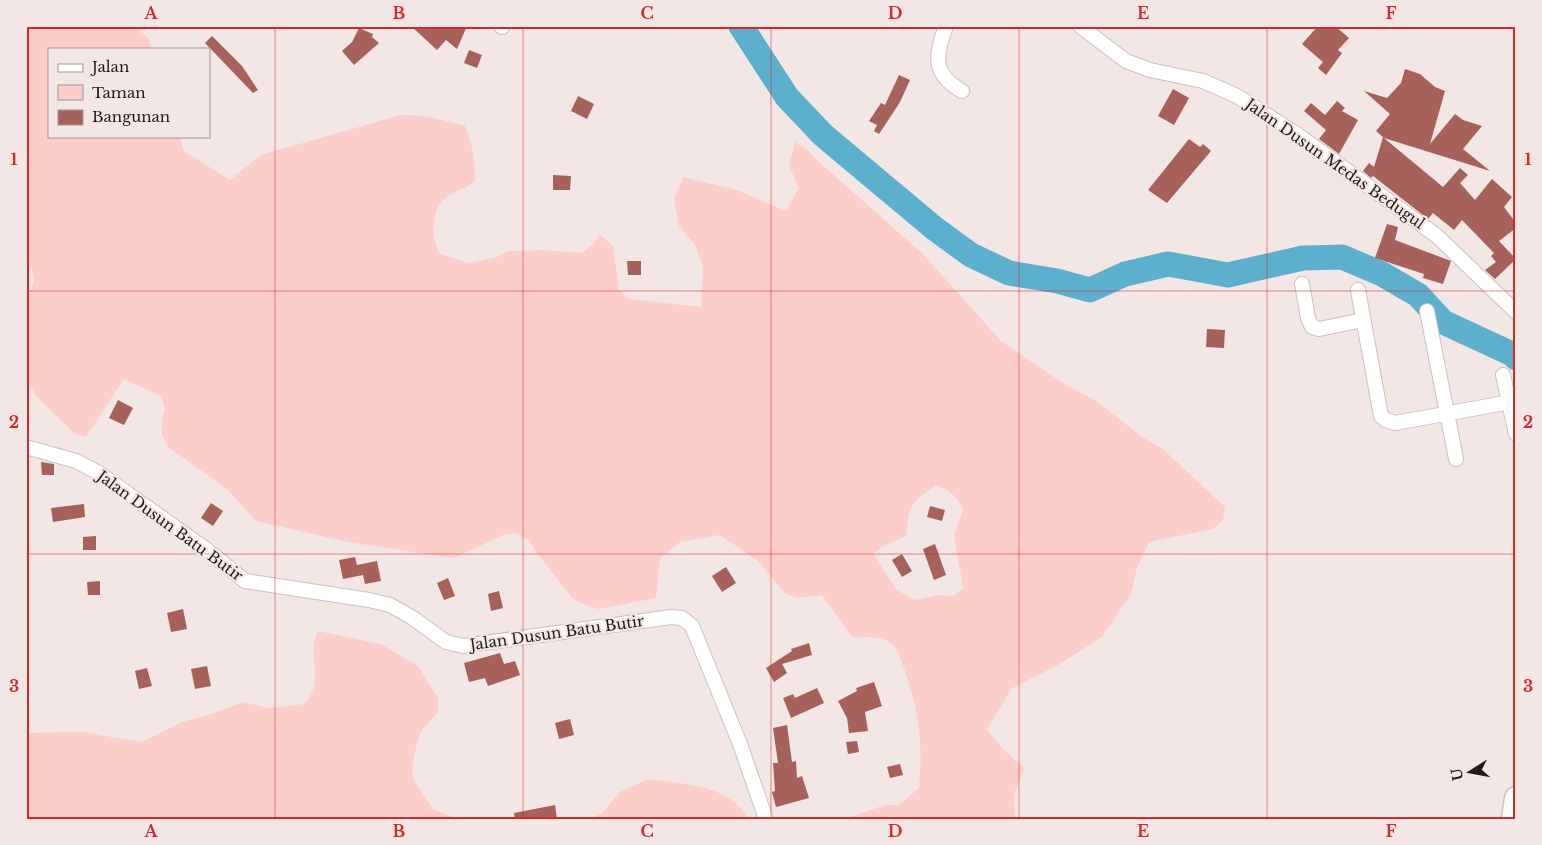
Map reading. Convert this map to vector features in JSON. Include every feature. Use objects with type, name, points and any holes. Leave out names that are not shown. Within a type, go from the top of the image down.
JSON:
[{"type":"main road","points":[[1513,819],[1516,798]]},
{"type":"street","points":[[946,26],[940,47],[939,69],[947,82],[962,91]]},
{"type":"street","name":"Jalan Dusun Medas Bedugul","points":[[1080,26],[1126,60],[1150,70],[1203,81],[1237,96],[1298,135],[1437,236],[1516,312]]},
{"type":"street","points":[[1302,284],[1308,318],[1312,327],[1319,329],[1363,320]]},
{"type":"street","points":[[1358,290],[1383,418],[1396,422],[1513,402]]},
{"type":"street","points":[[1427,311],[1456,460]]},
{"type":"street","points":[[1503,375],[1513,402],[1516,434]]},
{"type":"street","name":"Jalan Dusun Batu Butir","points":[[26,447],[76,461],[99,473],[207,550],[245,582],[370,600],[390,605],[451,644],[463,646],[671,617],[682,618],[692,626],[712,672],[766,819]]},
{"type":"green space","points":[[26,26],[135,26],[148,38],[152,48],[48,48],[48,138],[180,138],[184,151],[230,180],[261,155],[401,115],[426,116],[465,126],[474,159],[475,180],[444,199],[439,206],[434,222],[434,230],[440,254],[468,263],[497,257],[507,251],[542,250],[581,253],[591,246],[600,235],[613,246],[619,290],[629,299],[701,307],[703,267],[695,245],[679,226],[674,200],[683,177],[737,190],[786,211],[799,188],[789,166],[795,142],[808,150],[923,254],[1001,341],[1060,381],[1096,401],[1141,436],[1163,449],[1225,507],[1223,520],[1213,529],[1149,542],[1137,568],[1131,594],[1102,637],[1058,665],[1011,689],[987,730],[1004,750],[1024,768],[1014,794],[1015,819],[844,819],[885,805],[899,805],[919,788],[919,728],[910,686],[896,649],[891,643],[882,639],[853,638],[822,595],[797,598],[785,593],[758,561],[720,535],[680,542],[660,558],[656,598],[598,609],[572,598],[536,552],[529,540],[516,533],[504,535],[453,558],[348,542],[256,521],[228,490],[168,447],[162,435],[162,421],[165,409],[161,396],[124,379],[86,437],[75,434],[36,396],[26,376],[26,297],[33,285],[34,276],[26,254]],"holes":[[[936,485],[949,491],[956,497],[963,510],[954,535],[963,588],[953,596],[940,595],[914,600],[897,590],[873,554],[883,546],[906,536],[909,514],[914,503],[921,497]]]},
{"type":"green space","points":[[318,631],[381,644],[418,666],[438,698],[438,712],[422,730],[417,742],[412,768],[414,780],[433,809],[457,819],[26,819],[26,733],[82,732],[142,742],[182,722],[243,702],[269,708],[304,704],[311,695],[314,686],[314,649]]},
{"type":"green space","points":[[648,779],[690,785],[717,792],[740,807],[748,819],[590,819],[602,813],[620,792]]},
{"type":"building","points":[[411,26],[467,26],[457,49],[446,40],[437,50]]},
{"type":"building","points":[[1318,26],[1335,26],[1349,38],[1338,50],[1342,53],[1326,75],[1318,68],[1323,62],[1302,44]]},
{"type":"building","points":[[359,28],[373,34],[372,37],[379,43],[354,65],[342,51],[352,42]]},
{"type":"building","points":[[212,36],[242,66],[258,90],[253,93],[205,43]]},
{"type":"building","points":[[469,50],[482,55],[477,68],[464,63]]},
{"type":"building","points":[[1405,69],[1420,74],[1435,87],[1445,91],[1430,144],[1455,114],[1463,120],[1482,126],[1463,149],[1490,171],[1384,138],[1443,187],[1460,168],[1468,175],[1460,183],[1475,200],[1492,179],[1512,197],[1504,207],[1516,223],[1516,228],[1499,241],[1516,259],[1495,279],[1485,270],[1496,262],[1491,256],[1494,253],[1462,220],[1454,230],[1433,213],[1428,219],[1373,176],[1371,178],[1363,171],[1369,163],[1374,167],[1383,137],[1376,131],[1390,114],[1364,91],[1387,98],[1401,83]]},
{"type":"building","points":[[899,75],[910,80],[900,102],[879,134],[874,131],[877,125],[869,121],[881,103],[885,105]]},
{"type":"building","points":[[1173,89],[1189,98],[1174,125],[1158,116]]},
{"type":"building","points":[[578,96],[594,104],[587,119],[571,111]]},
{"type":"building","points":[[1337,101],[1345,108],[1342,111],[1358,120],[1339,154],[1319,139],[1326,130],[1304,111],[1311,103],[1325,115]]},
{"type":"building","points":[[1189,139],[1200,147],[1203,144],[1211,151],[1167,203],[1148,190]]},
{"type":"building","points":[[553,175],[571,176],[570,190],[553,190]]},
{"type":"building","points":[[1387,224],[1398,227],[1395,240],[1451,261],[1443,284],[1423,278],[1424,274],[1375,258]]},
{"type":"building","points":[[627,261],[641,261],[641,275],[628,275]]},
{"type":"building","points":[[1207,329],[1225,330],[1224,348],[1206,347]]},
{"type":"building","points":[[118,400],[133,408],[124,425],[109,418]]},
{"type":"building","points":[[41,462],[54,464],[54,475],[42,475]]},
{"type":"building","points":[[211,503],[223,511],[213,526],[201,518]]},
{"type":"building","points":[[84,504],[85,517],[53,522],[51,508]]},
{"type":"building","points":[[930,506],[945,510],[942,521],[927,517]]},
{"type":"building","points":[[96,536],[96,550],[83,550],[83,537]]},
{"type":"building","points":[[935,544],[946,575],[934,580],[923,549]]},
{"type":"building","points":[[902,554],[912,571],[902,577],[892,560]]},
{"type":"building","points":[[355,557],[357,565],[377,561],[381,581],[365,584],[363,575],[343,579],[339,560]]},
{"type":"building","points":[[726,567],[736,583],[722,592],[712,576]]},
{"type":"building","points":[[448,578],[455,596],[444,600],[437,583]]},
{"type":"building","points":[[100,581],[100,595],[88,595],[87,582]]},
{"type":"building","points":[[499,591],[503,608],[491,611],[488,594]]},
{"type":"building","points":[[183,609],[187,629],[171,632],[167,613]]},
{"type":"building","points":[[809,643],[812,655],[782,664],[787,673],[774,682],[766,668],[792,651],[791,649]]},
{"type":"building","points":[[500,653],[504,664],[515,661],[520,675],[488,686],[485,678],[469,682],[464,663]]},
{"type":"building","points":[[207,666],[211,686],[195,689],[191,669]]},
{"type":"building","points":[[147,668],[152,686],[139,689],[135,671]]},
{"type":"building","points":[[874,682],[882,706],[865,712],[868,731],[849,733],[847,718],[838,701],[857,691],[856,688]]},
{"type":"building","points":[[817,688],[824,703],[791,718],[783,698],[793,694],[795,698]]},
{"type":"building","points":[[570,719],[574,735],[559,739],[555,723]]},
{"type":"building","points":[[787,725],[792,762],[796,761],[797,778],[802,776],[809,798],[776,807],[772,792],[775,791],[773,763],[778,763],[773,728]]},
{"type":"building","points":[[857,741],[859,752],[848,754],[846,742]]},
{"type":"building","points":[[900,764],[903,775],[890,778],[887,767]]},
{"type":"building","points":[[555,805],[557,819],[515,819],[514,813]]},
{"type":"waterway","points":[[741,26],[787,97],[823,135],[934,228],[971,255],[1009,273],[1057,281],[1090,290],[1125,274],[1168,264],[1228,275],[1303,258],[1342,257],[1382,274],[1418,295],[1443,322],[1512,354],[1516,358]]}]
